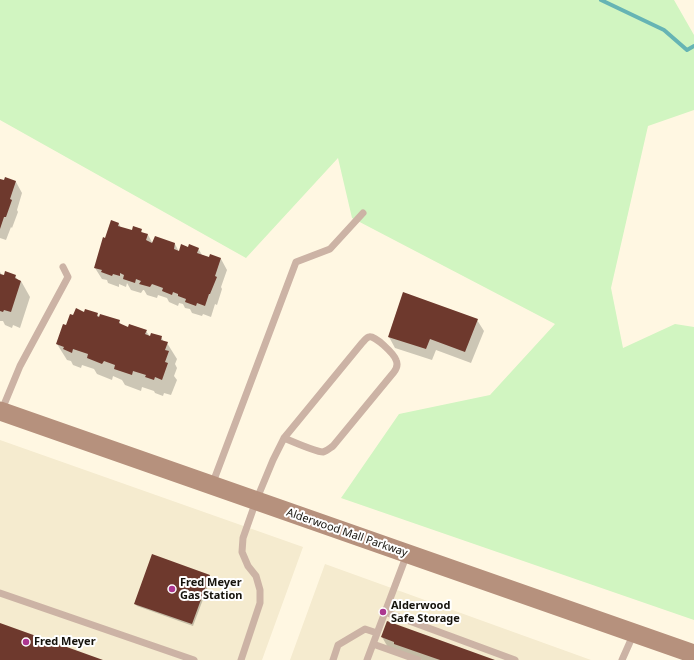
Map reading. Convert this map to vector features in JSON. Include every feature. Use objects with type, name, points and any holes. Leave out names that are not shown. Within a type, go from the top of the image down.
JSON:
[{"type":"main road","name":"Alderwood Mall Parkway","points":[[1,412],[694,654]]},
{"type":"lane","points":[[212,485],[296,262],[330,249],[362,213]]},
{"type":"lane","points":[[1,412],[20,366],[68,277],[63,267]]},
{"type":"lane","points":[[240,660],[260,603],[260,590],[256,576],[248,566],[242,552],[244,538],[256,501],[284,438],[368,337],[370,336],[374,338],[395,356],[397,367],[394,372],[330,449],[320,452],[284,438]]},
{"type":"lane","points":[[367,660],[407,554]]},
{"type":"lane","points":[[0,593],[194,660]]},
{"type":"lane","points":[[385,612],[516,660]]},
{"type":"lane","points":[[332,660],[338,645],[365,629],[377,633]]},
{"type":"lane","points":[[622,660],[634,633]]},
{"type":"lane","points":[[373,644],[418,660]]},
{"type":"shaded area","points":[[0,440],[303,547],[262,660],[0,660]]},
{"type":"shaded area","name":"Alderwood Safe Storage","points":[[325,564],[591,660],[290,660]]},
{"type":"green space","points":[[0,0],[674,0],[694,35],[694,110],[648,126],[611,288],[623,348],[675,324],[694,327],[694,620],[341,498],[399,414],[490,395],[555,324],[352,218],[338,158],[246,258],[0,120]]},
{"type":"building","points":[[5,177],[16,181],[10,199],[12,200],[0,229],[0,179],[4,180]]},
{"type":"building","points":[[111,220],[119,223],[118,226],[132,230],[133,226],[142,229],[141,232],[148,234],[146,240],[152,243],[155,236],[175,243],[174,249],[179,251],[181,244],[188,247],[189,244],[199,248],[197,253],[209,257],[210,254],[221,258],[215,276],[217,277],[205,306],[197,303],[196,306],[185,302],[186,299],[178,296],[178,294],[173,292],[172,295],[162,291],[163,288],[152,284],[150,287],[139,284],[141,281],[136,279],[135,283],[123,279],[124,275],[120,273],[120,276],[113,274],[112,276],[101,272],[102,270],[94,268],[103,237],[105,238]]},
{"type":"building","points":[[5,271],[16,275],[15,278],[21,281],[11,312],[4,310],[3,312],[0,311],[0,274],[4,275]]},
{"type":"building","points":[[403,292],[478,319],[465,352],[430,339],[426,349],[388,337]]},
{"type":"building","points":[[76,308],[84,312],[85,309],[98,313],[97,316],[99,317],[100,314],[120,320],[119,323],[128,327],[129,324],[147,330],[145,334],[150,336],[151,333],[162,336],[161,340],[168,342],[165,350],[169,351],[165,362],[168,363],[162,380],[155,377],[154,380],[145,377],[146,375],[133,371],[132,375],[114,369],[115,365],[104,361],[102,364],[87,358],[88,354],[73,349],[72,353],[63,349],[64,347],[56,344],[63,324],[66,325],[70,314],[73,315]]},
{"type":"building","name":"Fred Meyer Gas Station","points":[[152,554],[210,575],[192,624],[134,604]]},
{"type":"building","points":[[387,621],[495,660],[440,660],[394,644],[394,642],[381,637]]},
{"type":"building","name":"Fred Meyer","points":[[0,623],[103,660],[0,660]]},
{"type":"waterway","points":[[601,0],[664,30],[687,50],[694,46]]},
{"type":"place","name":"Fred Meyer Gas Station","points":[[172,589]]},
{"type":"place","name":"Alderwood Safe Storage","points":[[383,612]]},
{"type":"place","name":"Fred Meyer","points":[[26,642]]}]
